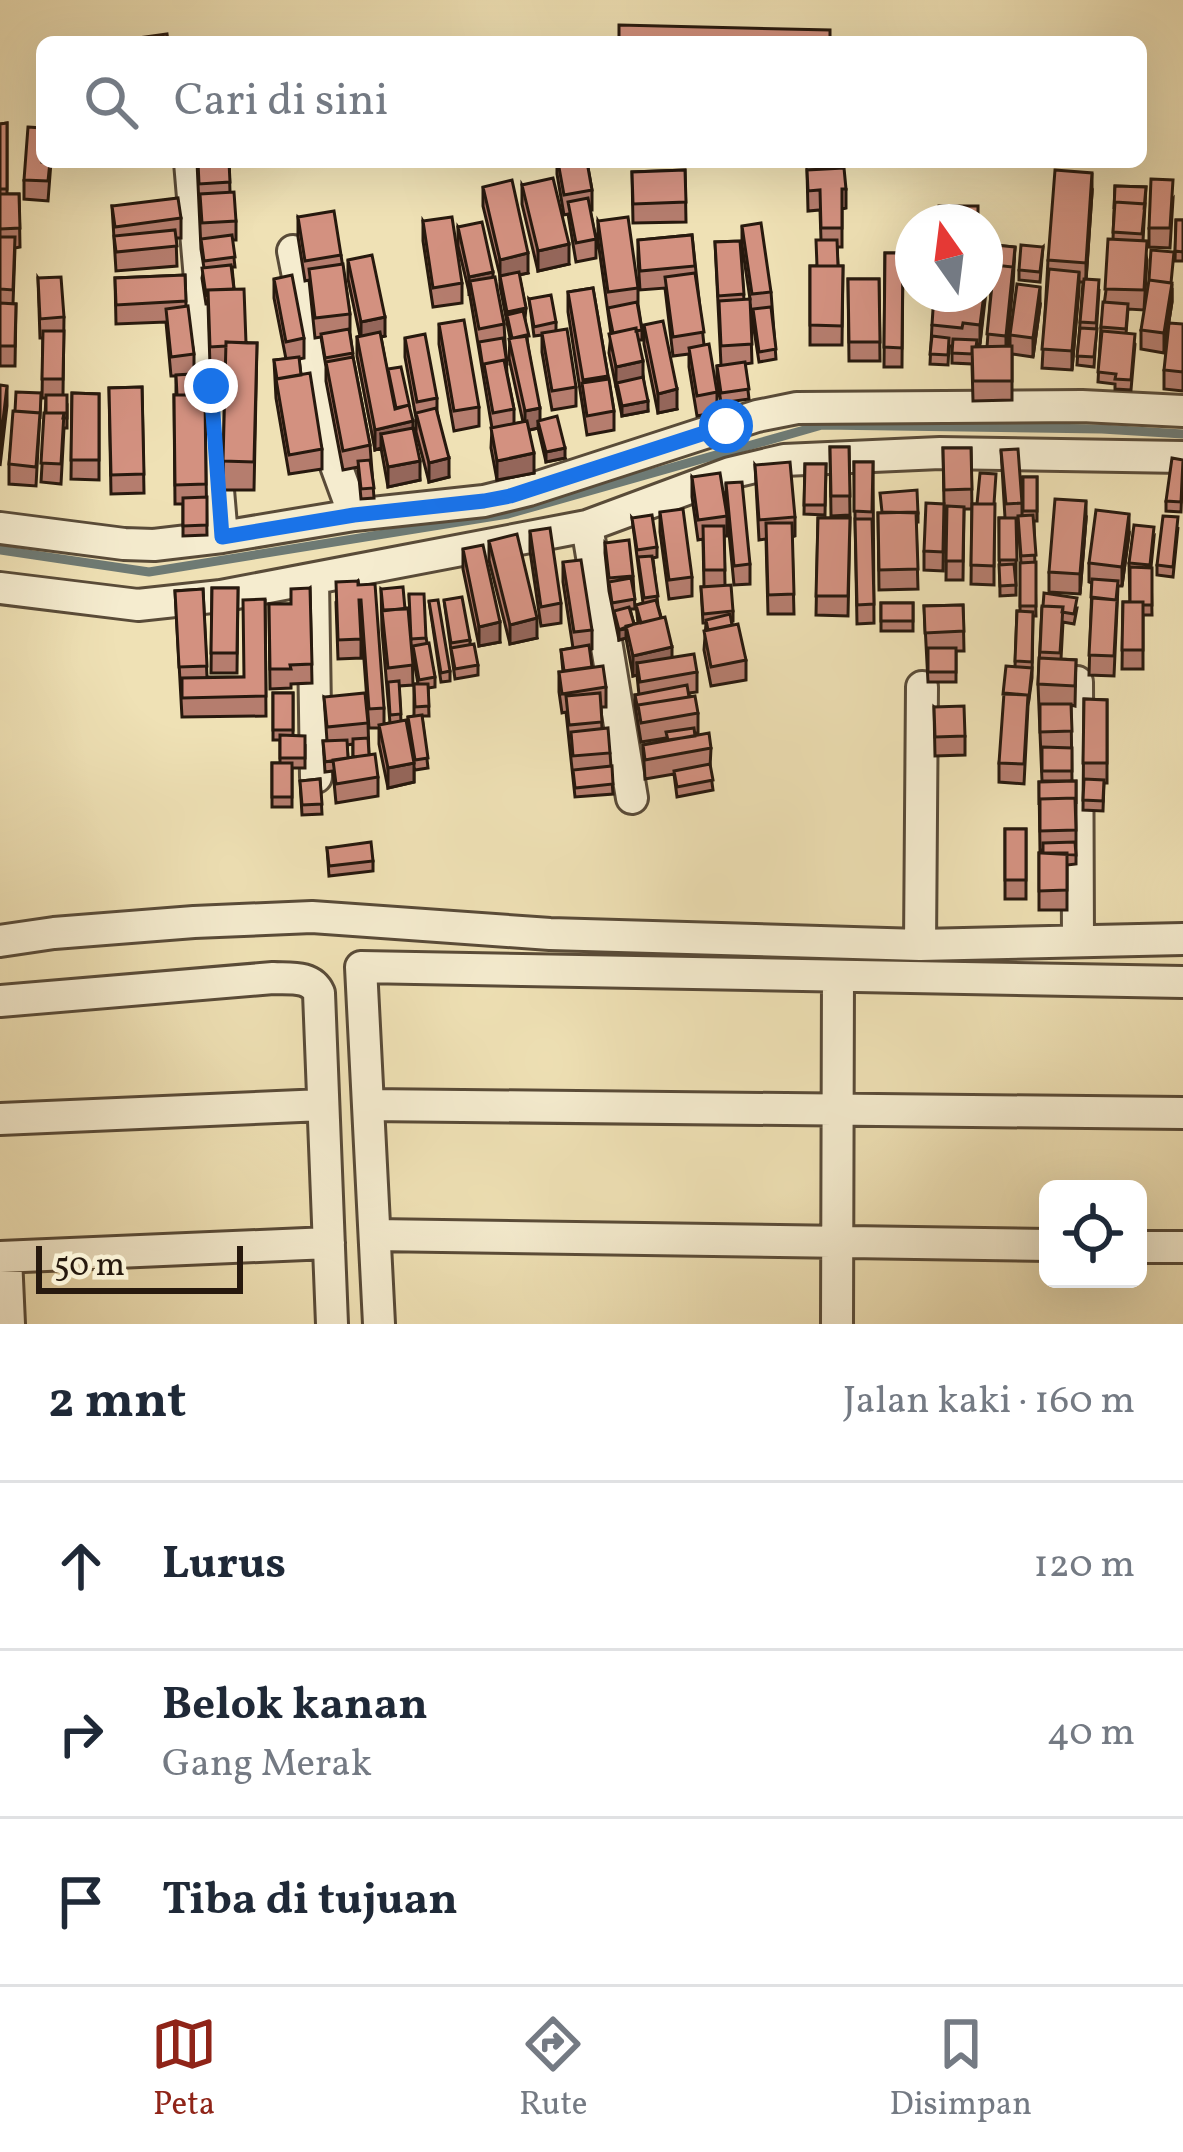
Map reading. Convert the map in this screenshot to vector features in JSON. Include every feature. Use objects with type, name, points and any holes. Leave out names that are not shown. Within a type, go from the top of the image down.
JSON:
[{"type":"street","points":[[191,168],[222,537]]},
{"type":"street","points":[[292,251],[334,460],[354,515]]},
{"type":"street","points":[[0,528],[154,545],[447,506],[510,496],[781,410],[1082,406],[1183,411]]},
{"type":"street","points":[[0,588],[138,604],[221,596],[587,526],[730,473],[784,460],[940,453],[1183,457]]},
{"type":"street","points":[[587,526],[632,799]]},
{"type":"street","points":[[313,580],[316,777]]},
{"type":"street","points":[[1077,682],[1078,940]]},
{"type":"street","points":[[920,945],[922,687]]},
{"type":"street","points":[[0,941],[194,922],[312,917],[550,934],[920,945],[1183,939]]},
{"type":"street","points":[[380,1324],[361,968],[1183,982]]},
{"type":"street","points":[[837,1324],[838,976]]},
{"type":"street","points":[[0,1000],[273,978],[315,985],[319,992],[332,1324]]},
{"type":"street","points":[[0,1119],[323,1105]]},
{"type":"street","points":[[368,1105],[1183,1113]]},
{"type":"street","points":[[375,1235],[1039,1245]]},
{"type":"street","points":[[9,1324],[3,1257],[328,1243]]},
{"type":"street","points":[[1147,1246],[1183,1247]]},
{"type":"building","points":[[619,25],[830,30],[830,36],[619,36]]},
{"type":"building","points":[[7,123],[7,189],[0,189],[0,124]]},
{"type":"building","points":[[28,127],[36,128],[36,168],[49,168],[48,181],[24,180]]},
{"type":"building","points":[[198,168],[229,168],[230,182],[199,184]]},
{"type":"building","points":[[559,168],[588,168],[592,190],[564,195]]},
{"type":"building","points":[[844,168],[842,228],[821,228],[820,190],[808,191],[807,170]]},
{"type":"building","points":[[685,170],[686,202],[633,204],[632,172]]},
{"type":"building","points":[[1055,170],[1092,173],[1086,263],[1048,260]]},
{"type":"building","points":[[553,178],[569,244],[538,251],[522,185]]},
{"type":"building","points":[[1151,179],[1173,180],[1170,228],[1149,228]]},
{"type":"building","points":[[512,180],[528,253],[500,260],[483,187]]},
{"type":"building","points":[[1115,186],[1146,187],[1145,204],[1115,202],[1114,209]]},
{"type":"building","points":[[234,192],[236,221],[202,223],[200,194]]},
{"type":"building","points":[[0,194],[19,194],[20,228],[0,229]]},
{"type":"building","points":[[178,198],[181,218],[115,227],[112,206]]},
{"type":"building","points":[[588,198],[596,239],[576,243],[568,202]]},
{"type":"building","points":[[1115,202],[1145,204],[1142,234],[1113,232]]},
{"type":"building","points":[[334,211],[341,255],[305,261],[298,217]]},
{"type":"building","points":[[452,217],[462,283],[433,288],[423,221]]},
{"type":"building","points":[[628,217],[638,288],[608,292],[598,221]]},
{"type":"building","points":[[1176,220],[1183,220],[1183,252],[1175,251]]},
{"type":"building","points":[[482,222],[493,272],[469,277],[458,227]]},
{"type":"building","points":[[761,223],[771,292],[752,294],[742,226]]},
{"type":"building","points":[[175,230],[177,246],[116,252],[114,236]]},
{"type":"building","points":[[232,235],[235,257],[204,261],[201,239]]},
{"type":"building","points":[[692,235],[695,266],[640,271],[638,240]]},
{"type":"building","points":[[0,237],[15,237],[13,290],[0,289]]},
{"type":"building","points":[[1108,239],[1147,241],[1144,290],[1105,289]]},
{"type":"building","points":[[816,240],[837,240],[838,266],[817,266]]},
{"type":"building","points":[[740,241],[744,294],[718,296],[715,242]]},
{"type":"building","points":[[1021,245],[1043,247],[1040,272],[1019,270]]},
{"type":"building","points":[[1003,246],[1015,247],[1013,267],[1003,266]]},
{"type":"building","points":[[1151,250],[1174,252],[1171,283],[1149,280]]},
{"type":"building","points":[[885,253],[895,253],[895,312],[902,312],[902,348],[884,347]]},
{"type":"building","points":[[372,255],[385,317],[361,322],[348,260]]},
{"type":"building","points":[[343,264],[350,314],[315,318],[309,269]]},
{"type":"building","points":[[231,265],[234,289],[208,290],[206,295],[202,268]]},
{"type":"building","points":[[810,266],[843,266],[842,326],[810,325]]},
{"type":"building","points":[[1003,266],[1013,267],[1006,336],[987,334],[989,312],[1003,312]]},
{"type":"building","points":[[1049,269],[1079,272],[1072,351],[1042,349]]},
{"type":"building","points":[[519,272],[526,308],[507,312],[500,276]]},
{"type":"building","points":[[695,273],[704,332],[673,337],[665,277]]},
{"type":"building","points":[[185,275],[186,301],[116,305],[115,278]]},
{"type":"building","points":[[292,275],[304,338],[286,342],[274,279]]},
{"type":"building","points":[[61,277],[64,317],[40,319],[38,278]]},
{"type":"building","points":[[495,277],[504,324],[479,329],[470,281]]},
{"type":"building","points":[[848,279],[879,279],[880,342],[849,342]]},
{"type":"building","points":[[1084,279],[1099,280],[1096,323],[1080,322]]},
{"type":"building","points":[[1149,280],[1172,283],[1164,333],[1141,330]]},
{"type":"building","points":[[1017,284],[1040,287],[1033,338],[1010,335]]},
{"type":"building","points":[[593,288],[608,376],[583,380],[568,292]]},
{"type":"building","points":[[244,289],[246,343],[210,347],[208,290]]},
{"type":"building","points":[[551,295],[556,322],[534,327],[529,299]]},
{"type":"building","points":[[750,299],[752,344],[721,346],[719,301]]},
{"type":"building","points":[[637,302],[642,330],[613,333],[608,308]]},
{"type":"building","points":[[1103,302],[1128,304],[1126,329],[1101,327]]},
{"type":"building","points":[[0,303],[16,304],[15,346],[0,346]]},
{"type":"building","points":[[188,306],[194,354],[171,357],[166,309]]},
{"type":"building","points":[[771,307],[776,349],[759,352],[753,309]]},
{"type":"building","points":[[523,311],[529,336],[512,338],[507,315]]},
{"type":"building","points":[[933,312],[982,312],[980,325],[932,325]]},
{"type":"building","points":[[464,320],[479,407],[454,411],[439,324]]},
{"type":"building","points":[[663,321],[677,389],[658,394],[644,325]]},
{"type":"building","points":[[1169,323],[1183,324],[1183,372],[1164,370]]},
{"type":"building","points":[[636,328],[643,361],[616,367],[609,334]]},
{"type":"building","points":[[1080,328],[1097,329],[1094,357],[1077,356]]},
{"type":"building","points":[[349,329],[353,353],[325,358],[321,334]]},
{"type":"building","points":[[567,329],[576,387],[552,391],[542,333]]},
{"type":"building","points":[[43,331],[64,331],[63,379],[42,379]]},
{"type":"building","points":[[1102,331],[1135,334],[1131,380],[1098,372]]},
{"type":"building","points":[[380,332],[395,409],[409,405],[413,421],[375,430],[357,337]]},
{"type":"building","points":[[425,334],[437,398],[417,402],[405,338]]},
{"type":"building","points":[[526,335],[540,408],[525,411],[509,339]]},
{"type":"building","points":[[932,336],[949,338],[948,355],[930,354]]},
{"type":"building","points":[[503,338],[507,364],[504,360],[483,368],[479,342]]},
{"type":"building","points":[[953,339],[977,340],[976,347],[972,354],[952,353]]},
{"type":"building","points":[[226,342],[257,343],[254,462],[223,461]]},
{"type":"building","points":[[709,344],[717,392],[697,396],[689,348]]},
{"type":"building","points":[[1012,346],[1012,381],[973,381],[972,347]]},
{"type":"building","points":[[299,357],[301,375],[277,379],[274,360]]},
{"type":"building","points":[[353,357],[370,445],[343,451],[326,362]]},
{"type":"building","points":[[504,360],[514,409],[493,413],[484,364]]},
{"type":"building","points":[[745,362],[749,389],[721,393],[717,366]]},
{"type":"building","points":[[401,367],[410,408],[396,408],[388,369]]},
{"type":"building","points":[[208,373],[209,399],[177,395],[176,375]]},
{"type":"building","points":[[310,373],[322,449],[289,455],[276,379]]},
{"type":"building","points":[[643,377],[648,401],[622,406],[617,383]]},
{"type":"building","points":[[609,379],[614,411],[587,416],[582,383]]},
{"type":"building","points":[[0,385],[7,386],[0,447]]},
{"type":"building","points":[[142,387],[144,474],[111,475],[109,388]]},
{"type":"building","points":[[16,392],[41,393],[40,419],[40,413],[15,411]]},
{"type":"building","points":[[72,393],[99,394],[99,460],[71,460]]},
{"type":"building","points":[[46,395],[67,395],[67,418],[64,413],[46,413]]},
{"type":"building","points":[[174,395],[205,395],[206,484],[175,485]]},
{"type":"building","points":[[436,408],[449,458],[429,463],[416,413]]},
{"type":"building","points":[[13,411],[40,413],[36,467],[9,464]]},
{"type":"building","points":[[44,413],[64,413],[61,464],[41,463]]},
{"type":"building","points":[[557,416],[565,448],[546,452],[538,421]]},
{"type":"building","points":[[527,421],[534,453],[497,461],[491,428]]},
{"type":"building","points":[[413,428],[420,461],[388,467],[381,434]]},
{"type":"building","points":[[830,447],[849,447],[850,496],[831,496]]},
{"type":"building","points":[[943,448],[971,448],[972,489],[944,490]]},
{"type":"building","points":[[1018,449],[1022,503],[1006,504],[1001,450]]},
{"type":"building","points":[[1172,458],[1183,460],[1181,502],[1166,501]]},
{"type":"building","points":[[370,460],[374,488],[361,489],[358,461]]},
{"type":"building","points":[[790,462],[795,517],[759,520],[755,465]]},
{"type":"building","points":[[854,462],[873,462],[872,512],[854,511]]},
{"type":"building","points":[[805,464],[826,464],[825,505],[804,505]]},
{"type":"building","points":[[720,473],[727,516],[698,520],[692,477]]},
{"type":"building","points":[[980,473],[996,474],[994,504],[977,504]]},
{"type":"building","points":[[1023,477],[1037,477],[1037,511],[1023,511]]},
{"type":"building","points":[[742,482],[750,564],[734,566],[726,483]]},
{"type":"building","points":[[917,490],[918,513],[882,512],[880,493]]},
{"type":"building","points":[[207,497],[207,525],[183,526],[183,498]]},
{"type":"building","points":[[1055,499],[1086,501],[1080,574],[1049,572]]},
{"type":"building","points":[[926,503],[944,504],[943,552],[924,551]]},
{"type":"building","points":[[972,504],[995,504],[994,566],[971,565]]},
{"type":"building","points":[[947,506],[964,507],[963,561],[946,561]]},
{"type":"building","points":[[683,509],[692,577],[669,580],[660,512]]},
{"type":"building","points":[[1096,510],[1129,514],[1122,567],[1089,563]]},
{"type":"building","points":[[916,512],[918,569],[879,570],[878,513]]},
{"type":"building","points":[[652,515],[657,547],[637,550],[632,518]]},
{"type":"building","points":[[1033,515],[1036,555],[1021,556],[1018,516]]},
{"type":"building","points":[[1163,516],[1178,517],[1173,567],[1157,565]]},
{"type":"building","points":[[818,518],[850,518],[848,596],[816,596]]},
{"type":"building","points":[[999,518],[1016,518],[1017,560],[999,560]]},
{"type":"building","points":[[855,519],[872,519],[874,604],[857,605]]},
{"type":"building","points":[[766,523],[792,523],[794,594],[768,595]]},
{"type":"building","points":[[1134,525],[1154,527],[1150,565],[1129,563]]},
{"type":"building","points":[[703,526],[724,526],[725,570],[704,570]]},
{"type":"building","points":[[550,528],[561,603],[541,607],[530,531]]},
{"type":"building","points":[[517,534],[537,618],[510,625],[489,541]]},
{"type":"building","points":[[629,540],[633,576],[609,578],[605,543]]},
{"type":"building","points":[[483,545],[500,622],[479,627],[463,549]]},
{"type":"building","points":[[652,556],[658,596],[644,598],[638,557]]},
{"type":"building","points":[[581,560],[592,630],[574,632],[563,562]]},
{"type":"building","points":[[1036,562],[1036,606],[1020,606],[1020,563]]},
{"type":"building","points":[[1014,564],[1016,585],[1000,586],[999,565]]},
{"type":"building","points":[[1130,567],[1152,568],[1152,605],[1130,602]]},
{"type":"building","points":[[631,578],[635,599],[612,603],[609,582]]},
{"type":"building","points":[[1092,579],[1118,581],[1116,600],[1091,597]]},
{"type":"building","points":[[358,581],[358,585],[375,584],[384,708],[369,709],[361,600],[361,639],[338,640],[336,582]]},
{"type":"building","points":[[731,585],[733,611],[703,614],[701,587]]},
{"type":"building","points":[[403,587],[405,609],[383,610],[381,589]]},
{"type":"building","points":[[212,588],[238,588],[237,653],[211,653]]},
{"type":"building","points":[[310,588],[312,664],[270,669],[269,604],[291,604],[291,589]]},
{"type":"building","points":[[203,589],[207,666],[179,667],[175,591]]},
{"type":"building","points":[[1044,593],[1077,598],[1074,614],[1062,612],[1063,607],[1043,606]]},
{"type":"building","points":[[409,594],[424,594],[426,638],[411,639]]},
{"type":"building","points":[[462,597],[470,640],[451,643],[444,600]]},
{"type":"building","points":[[1092,598],[1117,600],[1114,656],[1089,655]]},
{"type":"building","points":[[265,599],[266,696],[182,698],[182,678],[244,677],[243,600]]},
{"type":"building","points":[[438,600],[450,671],[441,673],[429,601]]},
{"type":"building","points":[[656,600],[661,618],[641,623],[636,605]]},
{"type":"building","points":[[1123,602],[1143,602],[1143,650],[1122,650]]},
{"type":"building","points":[[881,603],[913,603],[913,621],[881,621]]},
{"type":"building","points":[[963,605],[964,631],[925,633],[924,606]]},
{"type":"building","points":[[1042,606],[1063,607],[1060,653],[1040,652]]},
{"type":"building","points":[[629,607],[634,624],[619,630],[614,611]]},
{"type":"building","points":[[408,608],[413,665],[388,668],[382,611]]},
{"type":"building","points":[[1017,611],[1033,612],[1032,662],[1015,661]]},
{"type":"building","points":[[730,614],[732,625],[708,630],[706,620]]},
{"type":"building","points":[[665,617],[672,647],[633,656],[626,626]]},
{"type":"building","points":[[738,624],[746,660],[711,667],[704,631]]},
{"type":"building","points":[[429,643],[435,677],[419,680],[413,646]]},
{"type":"building","points":[[474,644],[478,665],[455,669],[451,648]]},
{"type":"building","points":[[589,645],[592,667],[564,671],[561,650]]},
{"type":"building","points":[[928,648],[956,648],[956,672],[928,672]]},
{"type":"building","points":[[694,654],[697,672],[640,682],[637,663]]},
{"type":"building","points":[[1039,658],[1076,660],[1075,686],[1038,684]]},
{"type":"building","points":[[603,666],[606,687],[562,694],[559,672]]},
{"type":"building","points":[[1006,666],[1032,668],[1029,697],[1003,694]]},
{"type":"building","points":[[399,681],[401,714],[390,715],[388,682]]},
{"type":"building","points":[[414,684],[428,684],[429,706],[415,707]]},
{"type":"building","points":[[687,685],[689,697],[638,705],[638,710],[635,695]]},
{"type":"building","points":[[273,693],[293,693],[293,730],[273,730]]},
{"type":"building","points":[[365,693],[368,723],[327,727],[324,697]]},
{"type":"building","points":[[600,693],[602,722],[569,725],[566,696]]},
{"type":"building","points":[[1004,693],[1028,695],[1024,764],[999,763]]},
{"type":"building","points":[[695,696],[698,713],[641,723],[638,705]]},
{"type":"building","points":[[1084,699],[1107,700],[1107,763],[1083,763]]},
{"type":"building","points":[[1040,704],[1071,704],[1072,731],[1040,732]]},
{"type":"building","points":[[964,706],[965,736],[935,737],[934,707]]},
{"type":"building","points":[[422,715],[428,758],[415,760],[408,717]]},
{"type":"building","points":[[406,720],[414,763],[388,768],[379,725]]},
{"type":"building","points":[[608,728],[610,753],[573,756],[571,732]]},
{"type":"building","points":[[694,728],[695,736],[668,740],[666,732]]},
{"type":"building","points":[[709,733],[711,748],[645,760],[643,745]]},
{"type":"building","points":[[280,735],[305,736],[305,758],[280,758]]},
{"type":"building","points":[[368,738],[369,755],[353,757],[353,739]]},
{"type":"building","points":[[347,740],[348,758],[325,762],[323,741]]},
{"type":"building","points":[[1042,747],[1072,748],[1072,771],[1042,771]]},
{"type":"building","points":[[375,754],[378,777],[336,784],[333,760]]},
{"type":"building","points":[[272,763],[292,763],[292,797],[272,797]]},
{"type":"building","points":[[710,764],[713,780],[677,787],[674,771]]},
{"type":"building","points":[[612,766],[613,784],[575,788],[573,770]]},
{"type":"building","points":[[320,779],[322,804],[302,805],[300,781]]},
{"type":"building","points":[[1084,779],[1104,780],[1103,801],[1083,800]]},
{"type":"building","points":[[1076,781],[1076,804],[1075,798],[1040,799],[1039,805],[1039,782]]},
{"type":"building","points":[[1075,798],[1076,830],[1040,831],[1040,799]]},
{"type":"building","points":[[1005,829],[1026,829],[1026,880],[1005,880]]},
{"type":"building","points":[[371,842],[373,861],[329,866],[327,848]]},
{"type":"building","points":[[1075,842],[1076,855],[1043,853],[1043,843]]},
{"type":"building","points":[[1039,853],[1067,853],[1067,890],[1039,891]]},
{"type":"waterway","points":[[0,550],[149,572],[508,514],[822,425],[1183,434]]},
{"type":"route","points":[[211,386],[222,537],[510,496],[726,426]]}]
